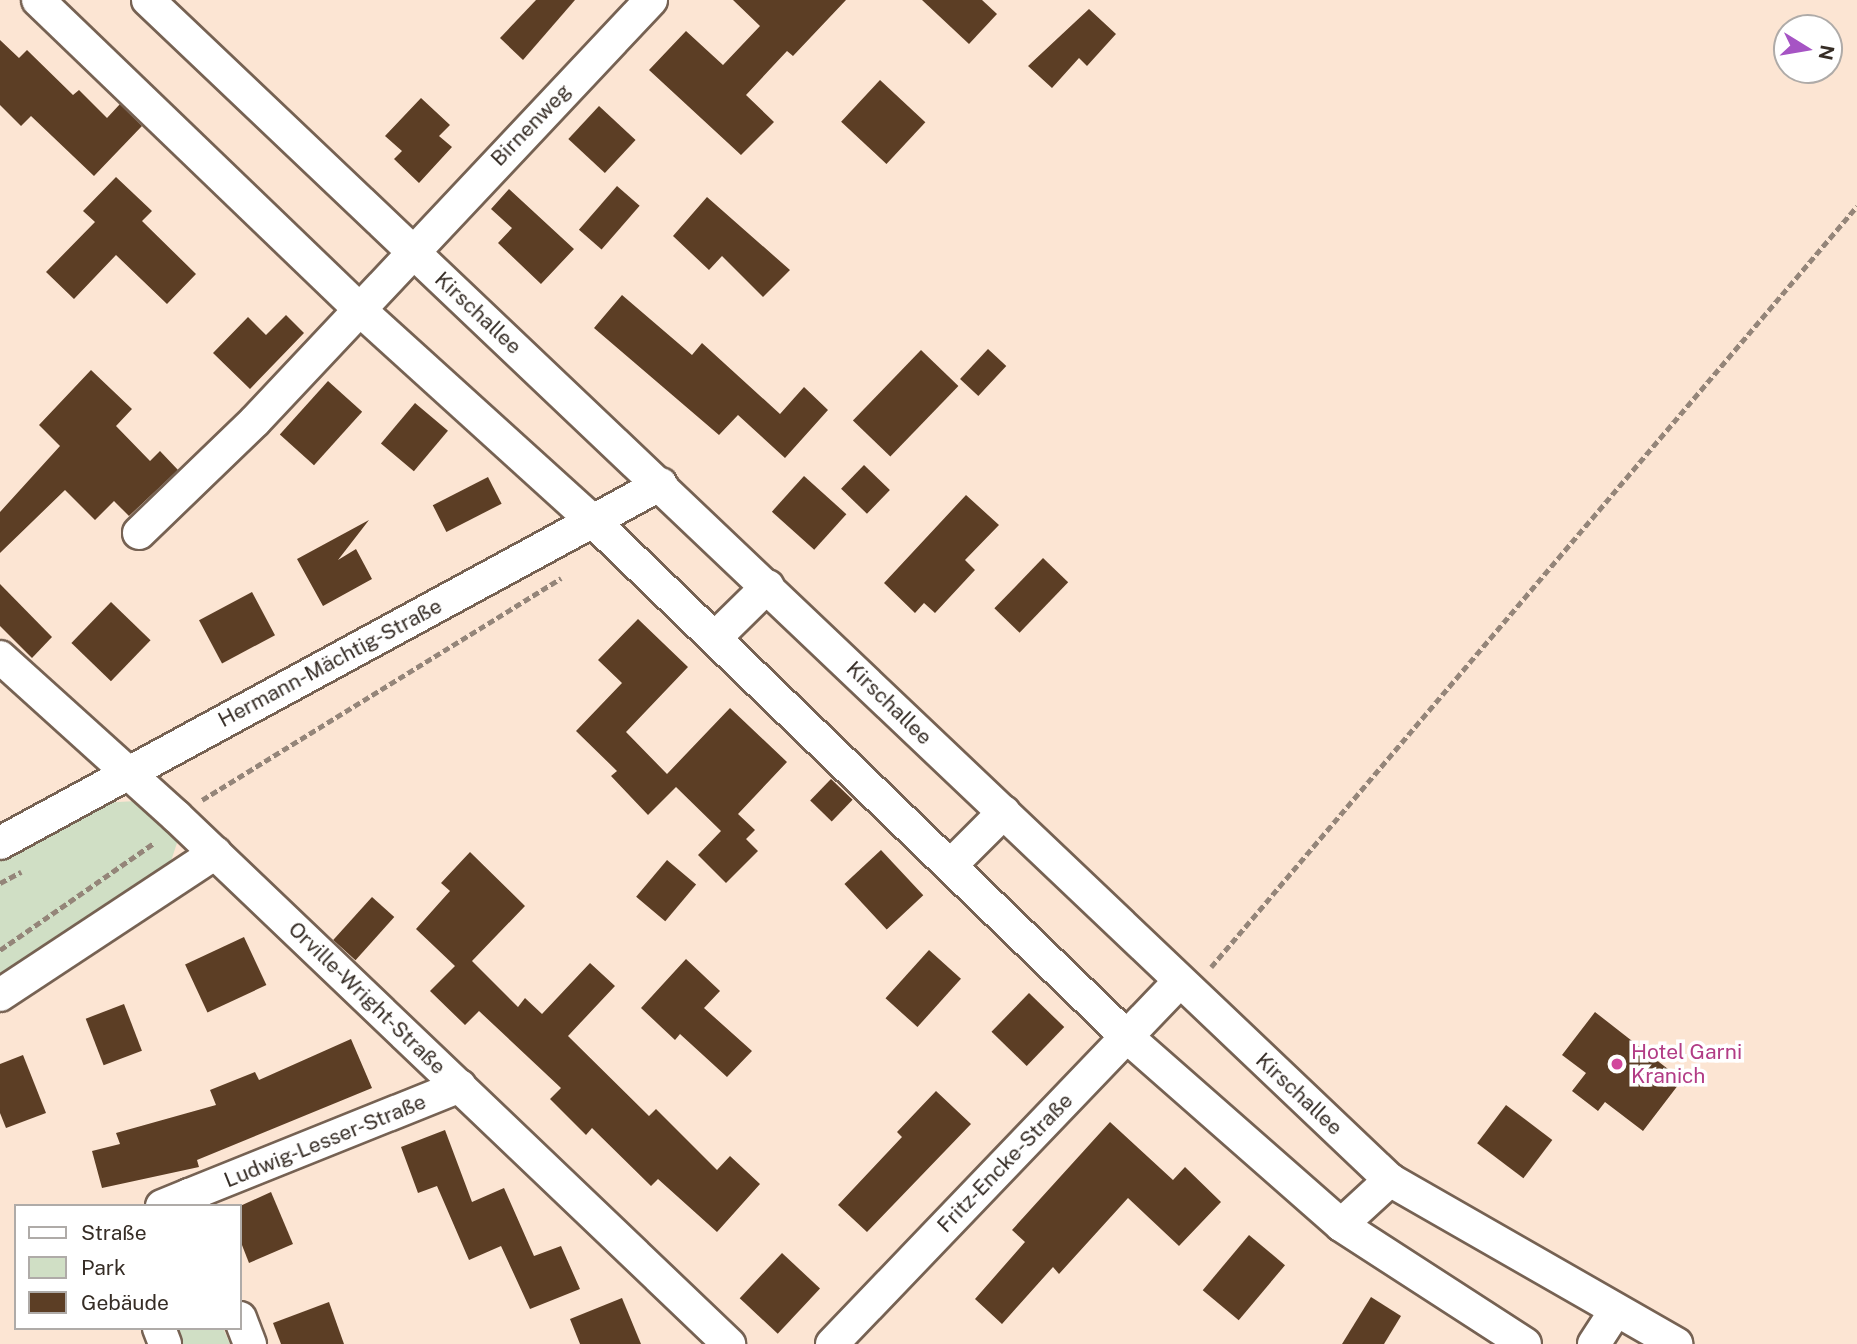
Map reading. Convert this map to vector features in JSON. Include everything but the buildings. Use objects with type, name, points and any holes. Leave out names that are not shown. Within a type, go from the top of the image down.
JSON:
[{"type":"street","points":[[38,0],[360,310],[593,521],[953,863],[1126,1036],[1341,1225],[1525,1344]]},
{"type":"street","name":"Kirschallee","points":[[148,0],[661,484],[1390,1180],[1676,1344]]},
{"type":"street","name":"Birnenweg","points":[[139,533],[188,489],[360,310],[411,250],[651,0]]},
{"type":"street","name":"Hermann-Mächtig-Straße","points":[[0,843],[661,484]]},
{"type":"street","points":[[715,638],[768,586]]},
{"type":"street","name":"Orville-Wright-Straße","points":[[0,657],[176,816],[729,1344]]},
{"type":"street","points":[[953,863],[1004,812]]},
{"type":"street","points":[[0,995],[215,853]]},
{"type":"street","name":"Fritz-Encke-Straße","points":[[832,1344],[1126,1036],[1185,987]]},
{"type":"street","name":"Ludwig-Lesser-Straße","points":[[182,1202],[460,1086]]},
{"type":"street","points":[[1341,1225],[1390,1180]]},
{"type":"street","points":[[1594,1344],[1616,1310]]},
{"type":"street","points":[[242,1323],[250,1344]]},
{"type":"path","points":[[1185,987],[1857,206]]},
{"type":"path","points":[[0,950],[157,846],[146,835],[569,573]]},
{"type":"green space","points":[[136,801],[179,837],[170,864],[0,975],[0,858],[101,803]]},
{"type":"green space","points":[[178,1330],[224,1330],[230,1344],[183,1344]]},
{"type":"place","name":"Hotel Garni Kranich","points":[[1617,1064]]}]
